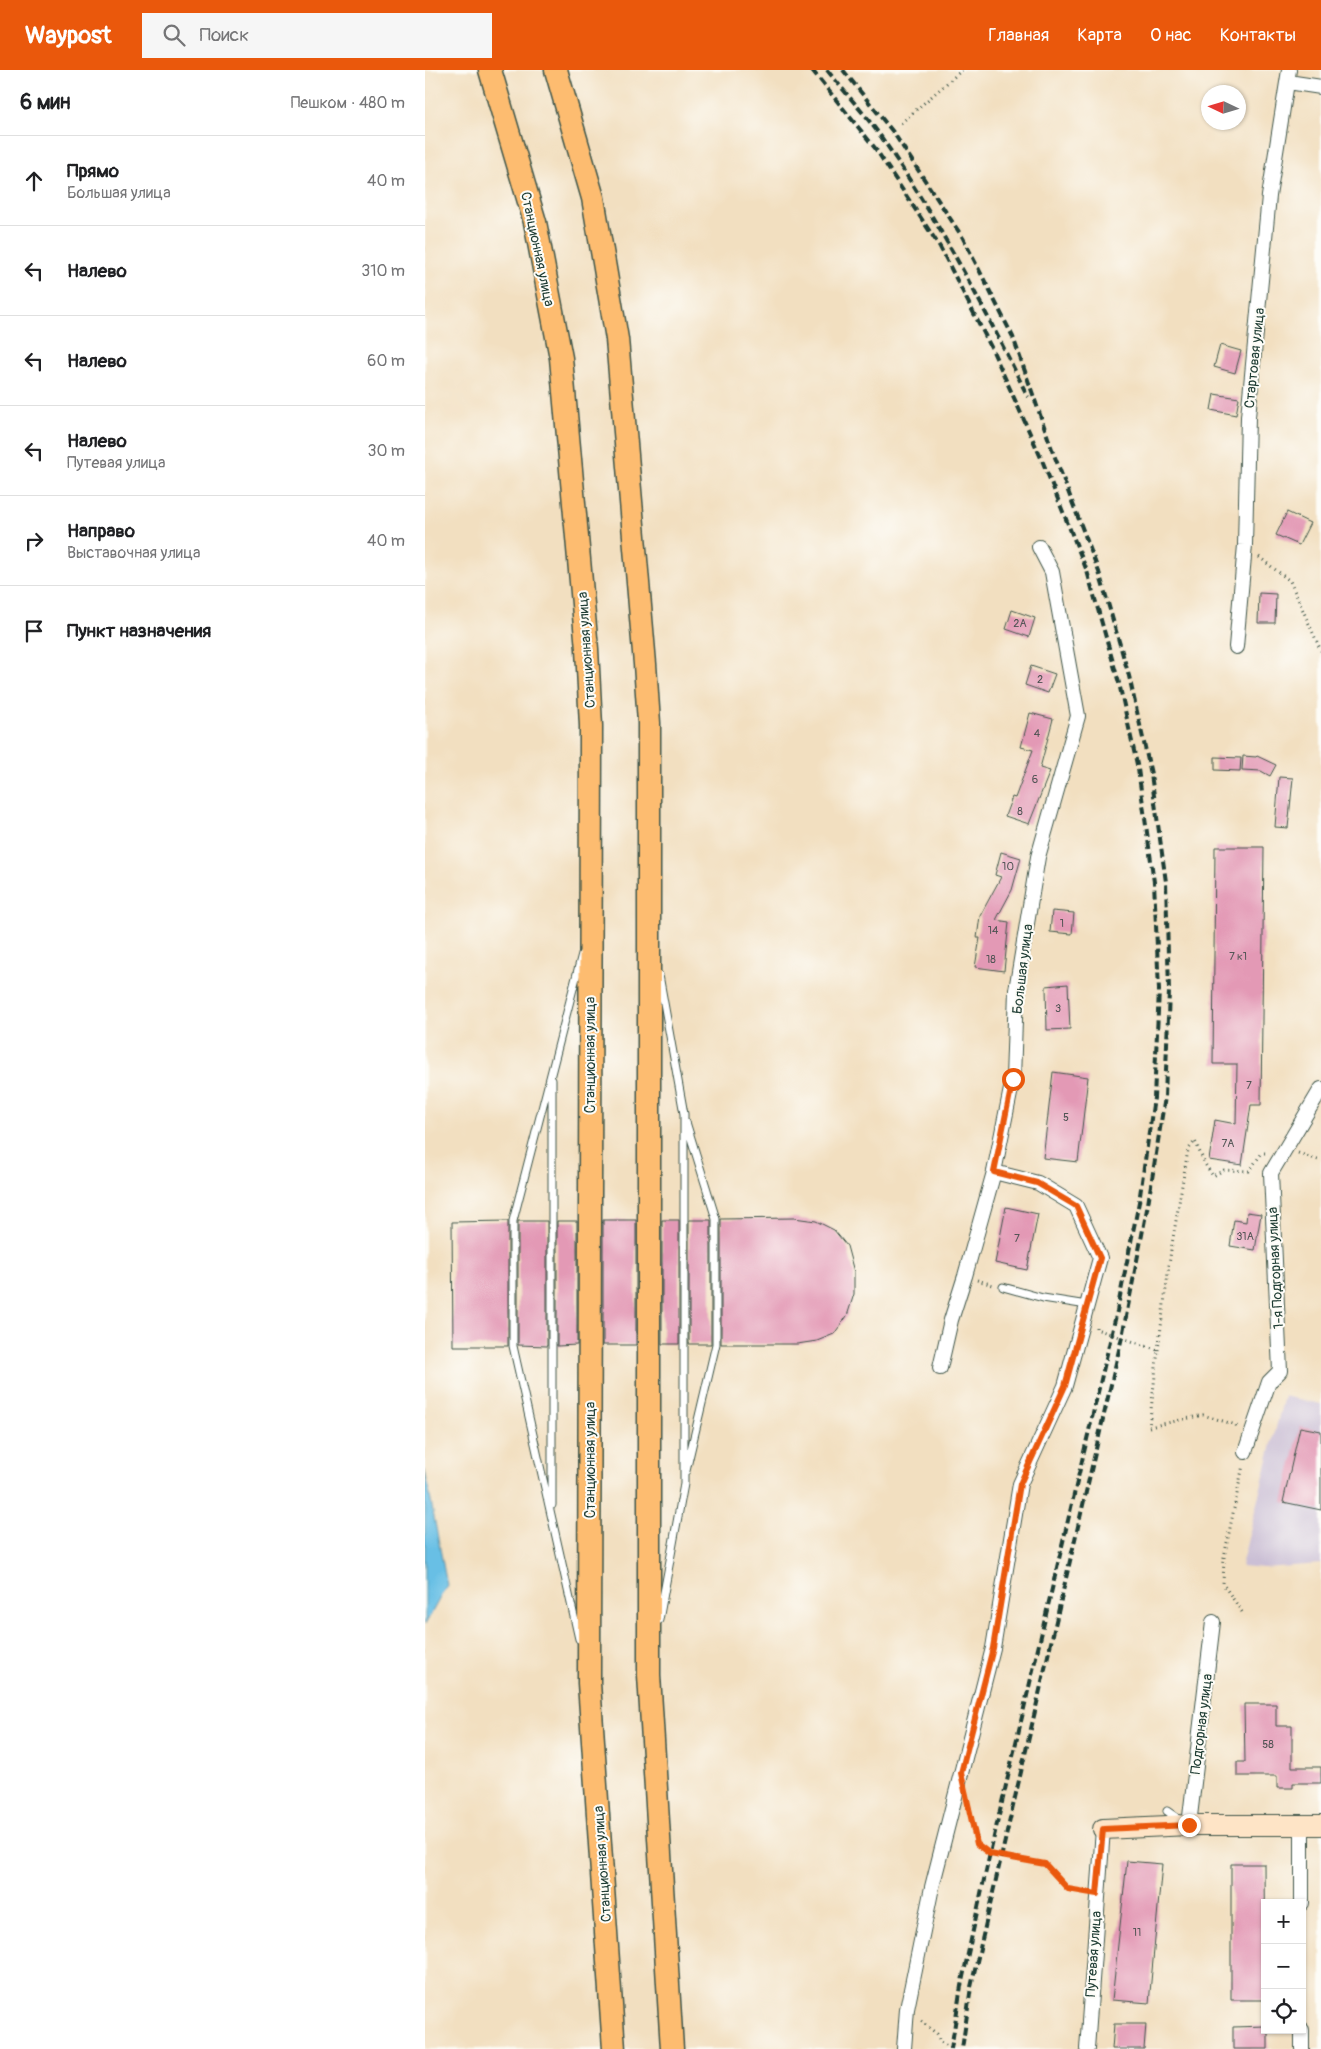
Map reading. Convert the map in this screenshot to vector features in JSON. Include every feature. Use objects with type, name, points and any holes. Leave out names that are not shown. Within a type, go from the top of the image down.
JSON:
[{"type":"main road","name":"Станционная улица","points":[[490,70],[535,222],[561,358],[587,649],[591,726],[589,1683],[614,2049]]},
{"type":"main road","points":[[556,70],[593,198],[617,339],[647,703],[649,1675],[672,2049]]},
{"type":"street","points":[[1288,76],[1321,87]]},
{"type":"street","name":"Стартовая улица","points":[[1236,647],[1245,546],[1248,417],[1269,196],[1288,76]]},
{"type":"street","name":"Большая улица","points":[[940,1368],[951,1320],[994,1172],[1013,1079],[1016,990],[1038,857],[1078,716],[1053,572],[1039,548]]},
{"type":"street","name":"1-я Подгорная улица","points":[[1245,1452],[1269,1382],[1280,1371],[1271,1173],[1321,1089]]},
{"type":"street","points":[[904,2049],[907,2009],[932,1887],[993,1648],[1020,1484],[1065,1386],[1100,1258],[1076,1206],[1037,1183],[994,1172]]},
{"type":"street","name":"Подгорная улица","points":[[1189,1825],[1213,1622]]},
{"type":"street","points":[[1103,1829],[1189,1825],[1311,1825],[1302,1899]]},
{"type":"street","name":"Путевая улица","points":[[1087,2049],[1103,1829]]},
{"type":"street","points":[[1302,2034],[1302,2049]]},
{"type":"lane","points":[[648,917],[684,1114],[717,1219],[716,1344],[683,1484],[649,1675]]},
{"type":"lane","points":[[589,1683],[513,1346],[513,1221],[590,920]]},
{"type":"lane","points":[[552,1070],[552,1519]]},
{"type":"lane","points":[[683,1484],[684,1114]]},
{"type":"lane","points":[[1003,1287],[1043,1298],[1087,1305]]},
{"type":"lane","points":[[1167,1811],[1189,1825]]},
{"type":"path","points":[[901,123],[962,70]]},
{"type":"path","points":[[1245,546],[1290,581],[1321,651]]},
{"type":"path","points":[[1243,1612],[1223,1584],[1224,1557],[1245,1452],[1236,1425],[1203,1415],[1149,1427],[1171,1250],[1189,1150],[1195,1141],[1205,1164],[1213,1176],[1224,1170],[1249,1171],[1262,1153],[1300,1153],[1321,1162]]},
{"type":"path","points":[[1087,1305],[1098,1310],[1096,1328],[1158,1350]]},
{"type":"path","points":[[961,1773],[977,1844],[990,1854],[1045,1864],[1068,1889],[1097,1894]]},
{"type":"path","points":[[907,2009],[937,2034],[940,2042],[953,2049]]},
{"type":"shaded area","points":[[1284,1396],[1321,1404],[1321,1564],[1263,1568],[1241,1566]]},
{"type":"water","points":[[425,1470],[447,1585],[425,1625]]},
{"type":"building","points":[[1220,345],[1241,351],[1235,373],[1214,367]]},
{"type":"building","points":[[1214,394],[1239,398],[1236,415],[1211,410]]},
{"type":"building","points":[[1287,512],[1310,523],[1299,545],[1276,535]]},
{"type":"building","points":[[1259,593],[1276,594],[1275,623],[1258,623]]},
{"type":"building","points":[[1012,610],[1035,618],[1029,637],[1006,629]]},
{"type":"building","points":[[1031,666],[1055,674],[1048,693],[1025,685]]},
{"type":"building","points":[[1030,713],[1053,719],[1040,768],[1050,771],[1029,824],[1005,816],[1012,797],[1015,798],[1033,750],[1021,747]]},
{"type":"building","points":[[1243,756],[1257,756],[1276,765],[1270,776],[1261,771],[1242,770]]},
{"type":"building","points":[[1215,757],[1241,758],[1240,771],[1215,770]]},
{"type":"building","points":[[1279,777],[1293,778],[1288,828],[1275,827]]},
{"type":"building","points":[[1215,847],[1264,847],[1261,1105],[1251,1105],[1242,1165],[1209,1160],[1215,1120],[1236,1124],[1237,1064],[1213,1064]]},
{"type":"building","points":[[1001,852],[1021,858],[1012,890],[996,920],[1009,922],[1004,971],[975,967],[980,938],[977,938],[980,916],[1001,877],[995,875]]},
{"type":"building","points":[[1052,911],[1074,913],[1072,934],[1050,932]]},
{"type":"building","points":[[1068,984],[1070,1029],[1047,1030],[1046,986]]},
{"type":"building","points":[[1053,1072],[1088,1077],[1078,1162],[1043,1158]]},
{"type":"building","points":[[1006,1207],[1038,1214],[1027,1270],[995,1263]]},
{"type":"building","points":[[1247,1212],[1261,1214],[1255,1250],[1230,1246],[1234,1220],[1246,1222]]},
{"type":"building","points":[[794,1218],[816,1221],[834,1230],[847,1246],[854,1272],[854,1294],[847,1316],[834,1334],[817,1341],[797,1344],[721,1344],[721,1219]]},
{"type":"building","points":[[603,1220],[636,1220],[636,1345],[603,1345]]},
{"type":"building","points":[[662,1220],[679,1220],[679,1344],[662,1344]]},
{"type":"building","points":[[689,1220],[711,1220],[711,1344],[689,1344]]},
{"type":"building","points":[[508,1221],[508,1346],[453,1346],[452,1222]]},
{"type":"building","points":[[518,1221],[547,1221],[547,1346],[518,1345]]},
{"type":"building","points":[[557,1221],[577,1221],[577,1345],[557,1346]]},
{"type":"building","points":[[1300,1427],[1321,1431],[1321,1510],[1283,1502]]},
{"type":"building","points":[[1244,1704],[1276,1704],[1276,1726],[1292,1726],[1292,1767],[1321,1767],[1321,1783],[1293,1783],[1293,1788],[1277,1788],[1277,1776],[1237,1776],[1237,1762],[1245,1762]]},
{"type":"building","points":[[1127,1861],[1162,1864],[1149,2003],[1112,2000]]},
{"type":"building","points":[[1231,1864],[1264,1864],[1264,1899],[1261,1899],[1261,2000],[1231,2000]]},
{"type":"building","points":[[1114,2024],[1146,2024],[1144,2049],[1112,2049]]},
{"type":"building","points":[[1261,2026],[1261,2034],[1268,2034],[1268,2049],[1233,2049],[1233,2027]]},
{"type":"railway","points":[[812,70],[875,148],[940,247],[992,349],[1042,460],[1087,571],[1119,683],[1138,769],[1154,882],[1159,990],[1154,1098],[1139,1202],[1117,1311],[985,1875],[961,1986],[951,2049]]},
{"type":"railway","points":[[827,70],[864,114],[905,172],[943,235],[978,299],[1028,397]]},
{"type":"railway","points":[[843,70],[893,132],[963,238],[1013,337],[1053,452],[1099,572],[1129,676],[1151,774],[1166,882],[1169,991],[1165,1097],[1148,1204],[1122,1337],[971,1987],[962,2049]]},
{"type":"route","points":[[1013,1079],[994,1172],[1037,1183],[1076,1206],[1100,1258],[1065,1386],[1020,1484],[993,1648],[961,1773],[977,1844],[990,1854],[1045,1864],[1068,1889],[1097,1894],[1103,1829],[1189,1825]]}]
